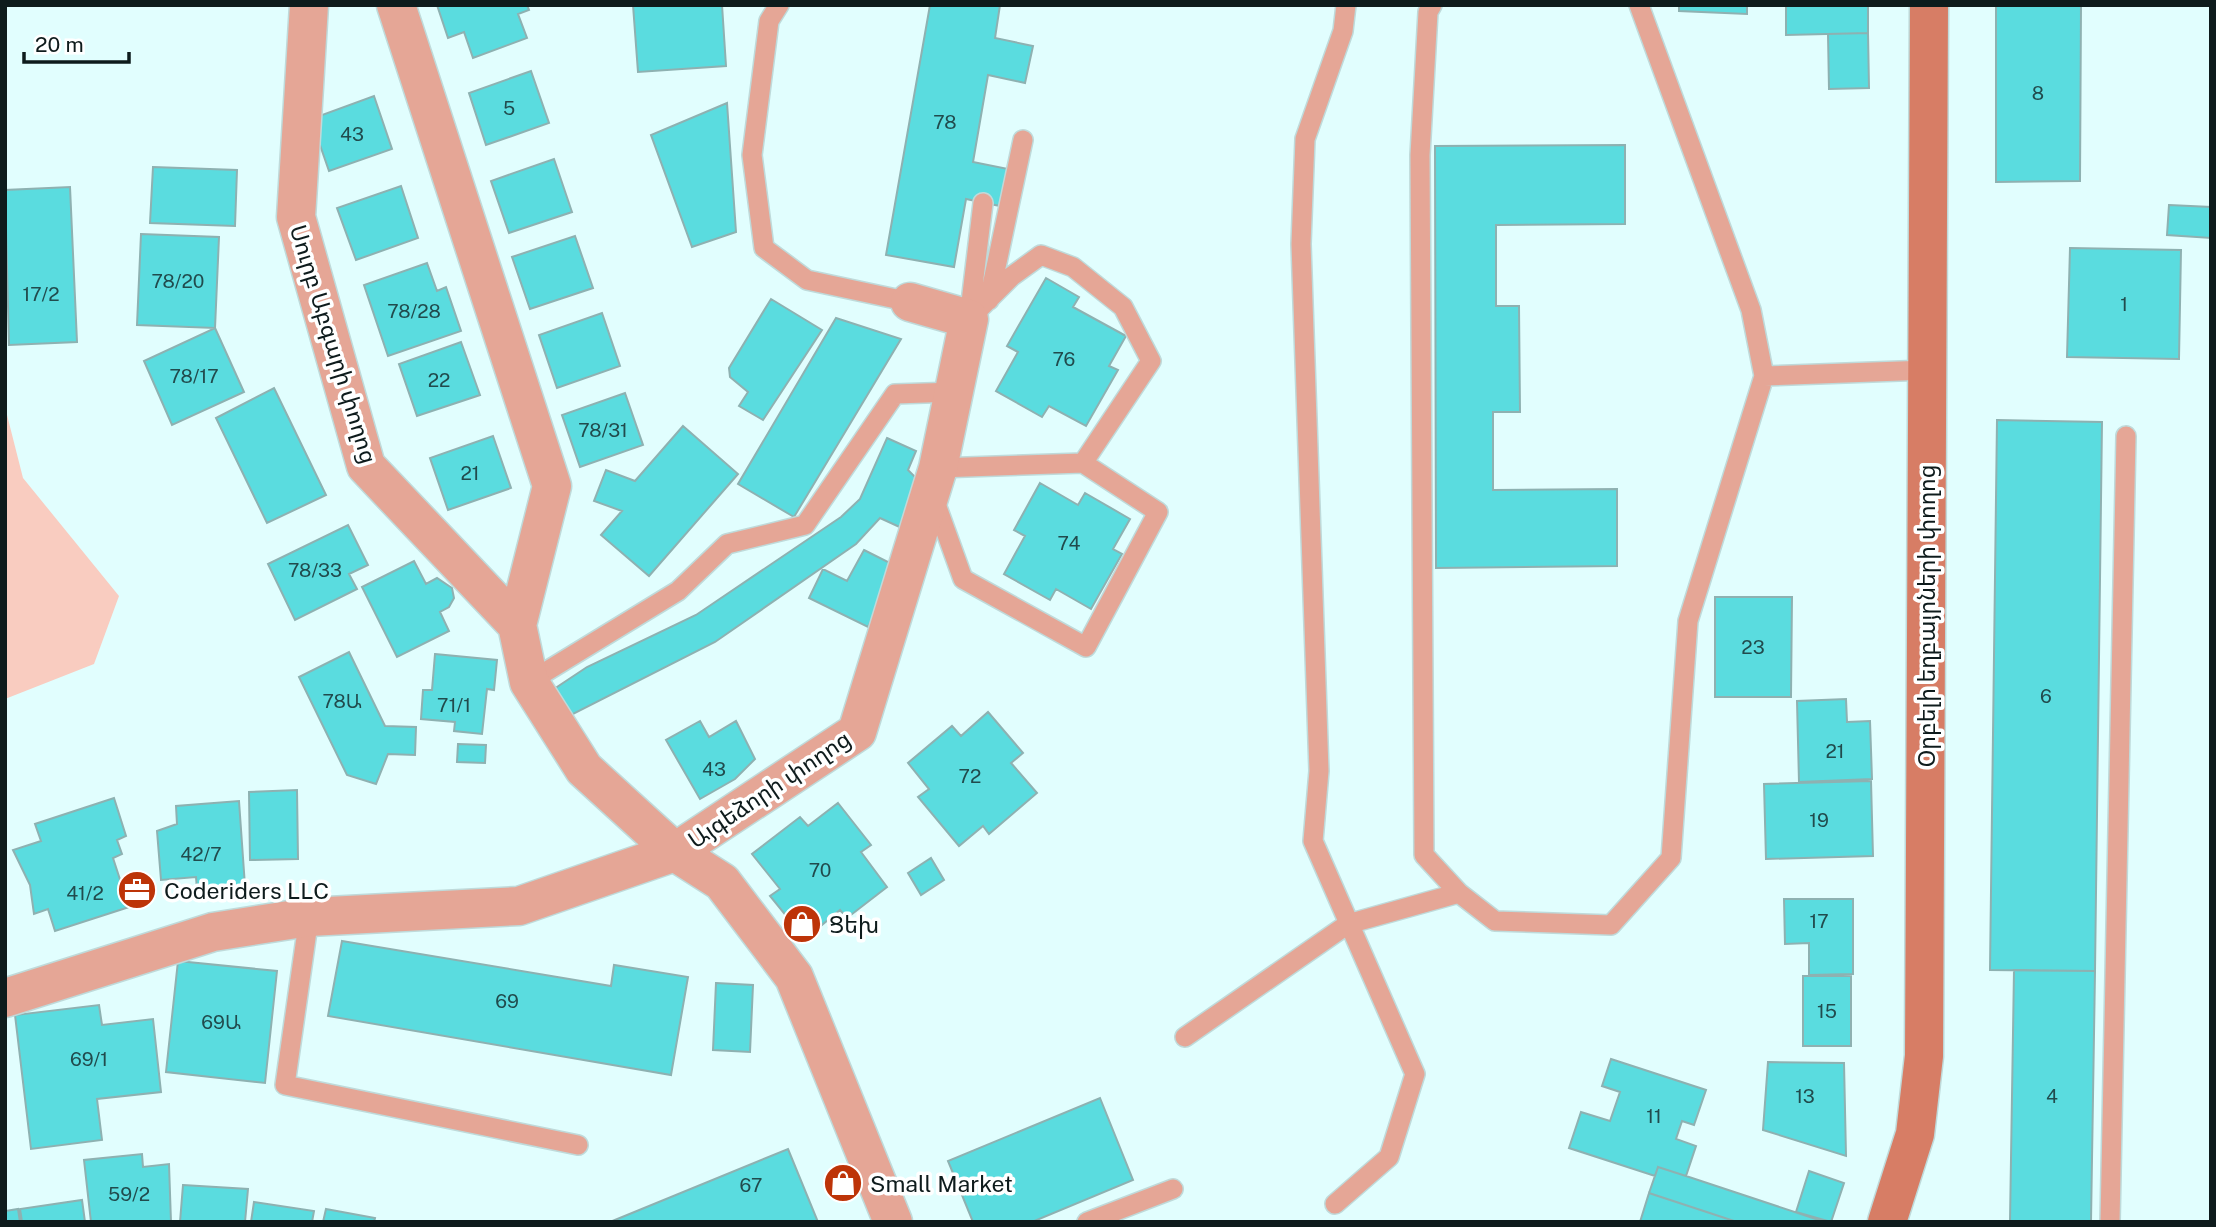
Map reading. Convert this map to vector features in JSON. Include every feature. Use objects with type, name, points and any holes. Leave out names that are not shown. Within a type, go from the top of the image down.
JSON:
[{"type":"street","name":"Սուրբ Աբգարի փողոց","points":[[309,5],[296,217],[366,466],[517,625]]},
{"type":"street","points":[[5,998],[213,932],[309,917],[519,906],[675,852],[584,769],[530,682],[517,625],[552,486],[396,5]]},
{"type":"street","name":"Օրբելի եղբայրների փողոց","points":[[1886,1222],[1915,1134],[1924,1056],[1929,5]]},
{"type":"street","points":[[910,302],[979,310]]},
{"type":"street","name":"Այգեձորի փողոց","points":[[893,1222],[794,977],[722,882],[675,852],[857,732],[934,480],[955,392],[979,310]]},
{"type":"lane","points":[[779,5],[769,21],[752,155],[764,248],[807,280],[910,302]]},
{"type":"lane","points":[[1335,1204],[1389,1157],[1415,1074],[1313,841],[1319,771],[1301,244],[1305,138],[1343,31],[1346,5]]},
{"type":"lane","points":[[1432,5],[1428,12],[1420,155],[1424,855],[1459,893],[1495,922],[1611,925],[1671,858],[1688,621],[1764,376],[1751,310],[1639,5]]},
{"type":"lane","points":[[979,310],[1023,139]]},
{"type":"lane","points":[[979,310],[983,203]]},
{"type":"lane","points":[[979,310],[1012,276],[1041,255],[1073,267],[1122,307],[1151,361],[1083,463]]},
{"type":"lane","points":[[1764,376],[1927,370]]},
{"type":"lane","points":[[530,682],[678,591],[727,544],[805,525],[895,394],[955,392]]},
{"type":"lane","points":[[2110,1222],[2126,436]]},
{"type":"lane","points":[[1083,463],[1158,512],[1086,647],[963,579],[934,480],[1083,463]]},
{"type":"lane","points":[[1185,1037],[1348,924],[1459,893]]},
{"type":"lane","points":[[309,917],[285,1085],[579,1145]]},
{"type":"lane","points":[[1087,1222],[1173,1189]]},
{"type":"shaded area","points":[[5,407],[23,478],[119,596],[94,664],[5,699]]},
{"type":"building","points":[[437,5],[527,5],[529,10],[518,14],[527,38],[473,58],[464,32],[448,38]]},
{"type":"building","points":[[633,5],[722,5],[726,66],[638,72]]},
{"type":"building","points":[[930,5],[1000,5],[995,38],[1033,46],[1025,83],[988,75],[973,162],[1008,169],[1000,206],[966,199],[954,267],[886,255]]},
{"type":"building","points":[[1679,5],[1747,5],[1747,14],[1679,11]]},
{"type":"building","points":[[1786,5],[1868,5],[1868,33],[1786,35]]},
{"type":"building","points":[[1996,5],[2081,5],[2080,181],[1996,182]]},
{"type":"building","points":[[1868,33],[1869,88],[1829,89],[1828,34]]},
{"type":"building","points":[[531,71],[549,123],[486,145],[469,93]]},
{"type":"building","points":[[374,96],[392,149],[329,171],[311,119]]},
{"type":"building","points":[[727,103],[736,232],[692,247],[651,135]]},
{"type":"building","points":[[1625,145],[1625,224],[1496,225],[1496,306],[1519,306],[1520,412],[1493,412],[1493,490],[1617,489],[1617,566],[1436,568],[1435,146]]},
{"type":"building","points":[[554,159],[572,212],[509,233],[491,181]]},
{"type":"building","points":[[153,167],[237,170],[235,226],[150,223]]},
{"type":"building","points":[[401,186],[418,238],[356,260],[337,208]]},
{"type":"building","points":[[70,187],[77,342],[9,345],[5,190]]},
{"type":"building","points":[[2169,205],[2211,207],[2211,238],[2167,235]]},
{"type":"building","points":[[141,234],[219,237],[215,328],[137,325]]},
{"type":"building","points":[[575,236],[593,288],[530,309],[512,257]]},
{"type":"building","points":[[2070,248],[2181,250],[2179,359],[2067,357]]},
{"type":"building","points":[[427,263],[437,291],[446,287],[461,331],[388,356],[364,285]]},
{"type":"building","points":[[1046,278],[1079,297],[1073,307],[1126,336],[1109,366],[1118,370],[1086,426],[1049,406],[1042,417],[996,391],[1018,352],[1007,346]]},
{"type":"building","points":[[771,299],[822,330],[763,420],[739,406],[748,392],[730,377],[729,368]]},
{"type":"building","points":[[602,313],[620,366],[557,388],[539,335]]},
{"type":"building","points":[[836,318],[901,339],[794,517],[738,484]]},
{"type":"building","points":[[215,328],[244,392],[172,425],[144,361]]},
{"type":"building","points":[[461,342],[480,395],[417,416],[399,364]]},
{"type":"building","points":[[274,388],[326,495],[267,523],[216,418]]},
{"type":"building","points":[[625,393],[643,445],[580,467],[562,415]]},
{"type":"building","points":[[1997,420],[2102,422],[2095,971],[1990,970]]},
{"type":"building","points":[[683,426],[738,474],[649,576],[601,535],[622,511],[594,501],[606,470],[635,481]]},
{"type":"building","points":[[493,436],[511,488],[448,510],[430,458]]},
{"type":"building","points":[[887,438],[916,451],[908,470],[918,480],[904,529],[880,518],[856,544],[715,642],[571,715],[554,689],[587,667],[696,615],[841,517],[860,499]]},
{"type":"building","points":[[1040,483],[1078,505],[1085,493],[1130,519],[1113,549],[1122,554],[1091,609],[1056,589],[1050,600],[1004,574],[1025,536],[1014,530]]},
{"type":"building","points":[[348,525],[368,565],[349,574],[357,589],[295,620],[268,564]]},
{"type":"building","points":[[864,550],[892,564],[882,600],[868,627],[809,598],[823,569],[847,581]]},
{"type":"building","points":[[414,561],[426,584],[437,578],[452,588],[454,598],[449,607],[440,612],[449,631],[397,657],[362,587]]},
{"type":"building","points":[[1715,597],[1792,597],[1791,697],[1715,697]]},
{"type":"building","points":[[349,652],[385,726],[416,727],[415,755],[388,754],[376,784],[347,775],[299,677]]},
{"type":"building","points":[[435,654],[497,660],[494,690],[487,689],[482,734],[454,731],[455,722],[421,719],[423,690],[432,690]]},
{"type":"building","points":[[1846,699],[1847,722],[1870,721],[1872,779],[1799,782],[1797,701]]},
{"type":"building","points":[[988,712],[1023,753],[1011,763],[1037,793],[989,834],[983,826],[959,846],[918,797],[929,789],[908,763],[952,726],[961,736]]},
{"type":"building","points":[[700,721],[709,737],[736,721],[755,759],[735,779],[700,799],[666,740]]},
{"type":"building","points":[[458,744],[486,745],[485,763],[457,762]]},
{"type":"building","points":[[1871,781],[1873,856],[1766,859],[1764,784]]},
{"type":"building","points":[[297,790],[298,859],[250,860],[249,792]]},
{"type":"building","points":[[114,798],[126,836],[117,840],[122,854],[113,858],[129,907],[55,931],[48,909],[34,914],[30,885],[13,850],[41,841],[35,824]]},
{"type":"building","points":[[239,801],[245,886],[197,890],[196,877],[161,880],[157,831],[177,824],[176,806]]},
{"type":"building","points":[[838,803],[871,845],[861,852],[887,887],[847,918],[840,910],[805,939],[770,896],[780,889],[752,854],[800,817],[808,826]]},
{"type":"building","points":[[931,858],[944,880],[921,895],[908,873]]},
{"type":"building","points":[[1784,899],[1853,899],[1853,974],[1809,975],[1809,943],[1785,944]]},
{"type":"building","points":[[342,941],[611,986],[614,965],[688,977],[671,1075],[328,1016]]},
{"type":"building","points":[[178,961],[277,971],[265,1083],[166,1072]]},
{"type":"building","points":[[2014,970],[2095,971],[2091,1222],[2010,1222]]},
{"type":"building","points":[[1803,976],[1851,976],[1851,1046],[1803,1046]]},
{"type":"building","points":[[716,983],[753,985],[750,1052],[713,1050]]},
{"type":"building","points":[[99,1005],[102,1025],[153,1019],[161,1092],[97,1099],[102,1140],[31,1149],[15,1015]]},
{"type":"building","points":[[1611,1059],[1706,1090],[1694,1125],[1682,1121],[1676,1139],[1696,1146],[1686,1176],[1658,1167],[1655,1176],[1569,1148],[1581,1112],[1610,1121],[1620,1092],[1602,1086]]},
{"type":"building","points":[[1768,1062],[1844,1063],[1846,1156],[1763,1130]]},
{"type":"building","points":[[1100,1098],[1133,1180],[1032,1222],[973,1222],[948,1161]]},
{"type":"building","points":[[788,1149],[818,1222],[610,1222]]},
{"type":"building","points":[[142,1154],[143,1167],[169,1164],[171,1222],[91,1222],[84,1160]]},
{"type":"building","points":[[1658,1167],[1825,1222],[1737,1222],[1649,1193]]},
{"type":"building","points":[[1809,1171],[1844,1183],[1831,1222],[1796,1212]]},
{"type":"building","points":[[183,1185],[248,1189],[245,1222],[180,1222]]},
{"type":"building","points":[[1649,1193],[1737,1222],[1640,1222]]},
{"type":"building","points":[[82,1200],[85,1222],[22,1222],[20,1209]]},
{"type":"building","points":[[254,1202],[314,1211],[312,1222],[251,1222]]},
{"type":"building","points":[[18,1209],[20,1222],[5,1222],[5,1211]]},
{"type":"building","points":[[326,1209],[375,1218],[374,1222],[323,1222]]},
{"type":"place","name":"Coderiders LLC","points":[[137,890]]},
{"type":"place","name":"Ցեխ","points":[[802,924]]},
{"type":"place","name":"Small Market","points":[[843,1183]]}]
